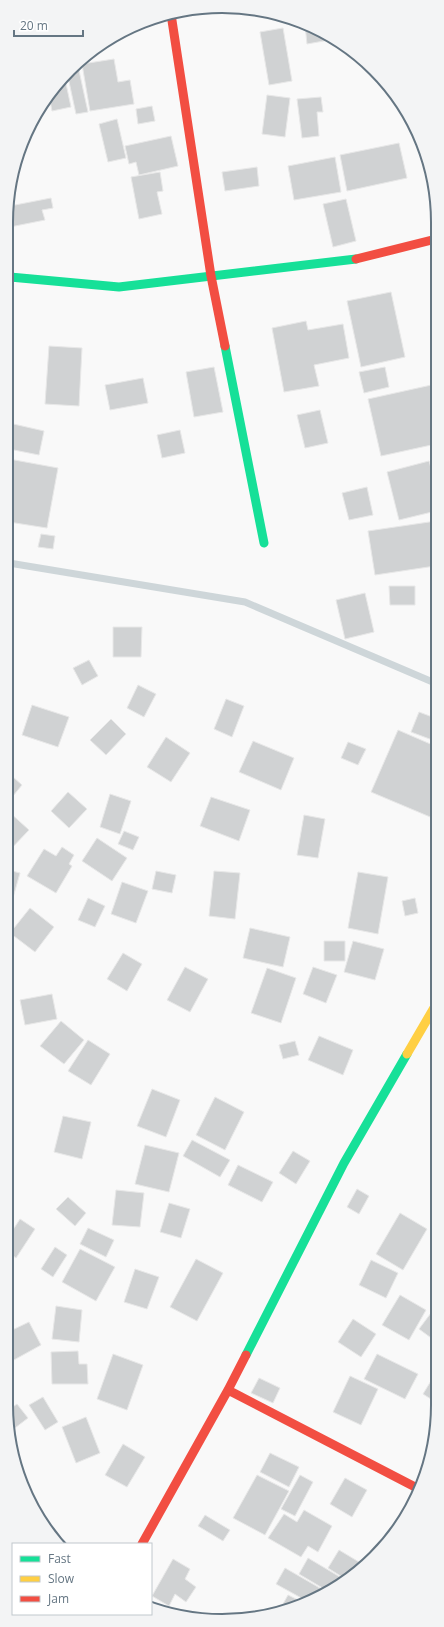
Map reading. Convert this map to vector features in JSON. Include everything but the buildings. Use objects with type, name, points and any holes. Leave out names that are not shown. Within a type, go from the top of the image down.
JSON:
[{"type":"street","points":[[172,19],[211,276],[264,543]]},
{"type":"street","points":[[13,277],[119,287],[352,260],[431,240]]},
{"type":"street","points":[[143,1543],[228,1390],[344,1163],[431,1013]]},
{"type":"street","points":[[228,1390],[414,1487]]},
{"type":"waterway","points":[[13,564],[245,602],[431,681]]},
{"type":"traffic: fast","points":[[13,277],[119,287],[356,259]]},
{"type":"traffic: fast","points":[[225,346],[264,543]]},
{"type":"traffic: fast","points":[[246,1355],[344,1163],[407,1054]]},
{"type":"traffic: slow","points":[[407,1054],[431,1013]]},
{"type":"traffic: jam","points":[[172,19],[211,276],[225,346]]},
{"type":"traffic: jam","points":[[356,259],[431,240]]},
{"type":"traffic: jam","points":[[143,1543],[246,1355]]},
{"type":"traffic: jam","points":[[228,1390],[414,1487]]}]
